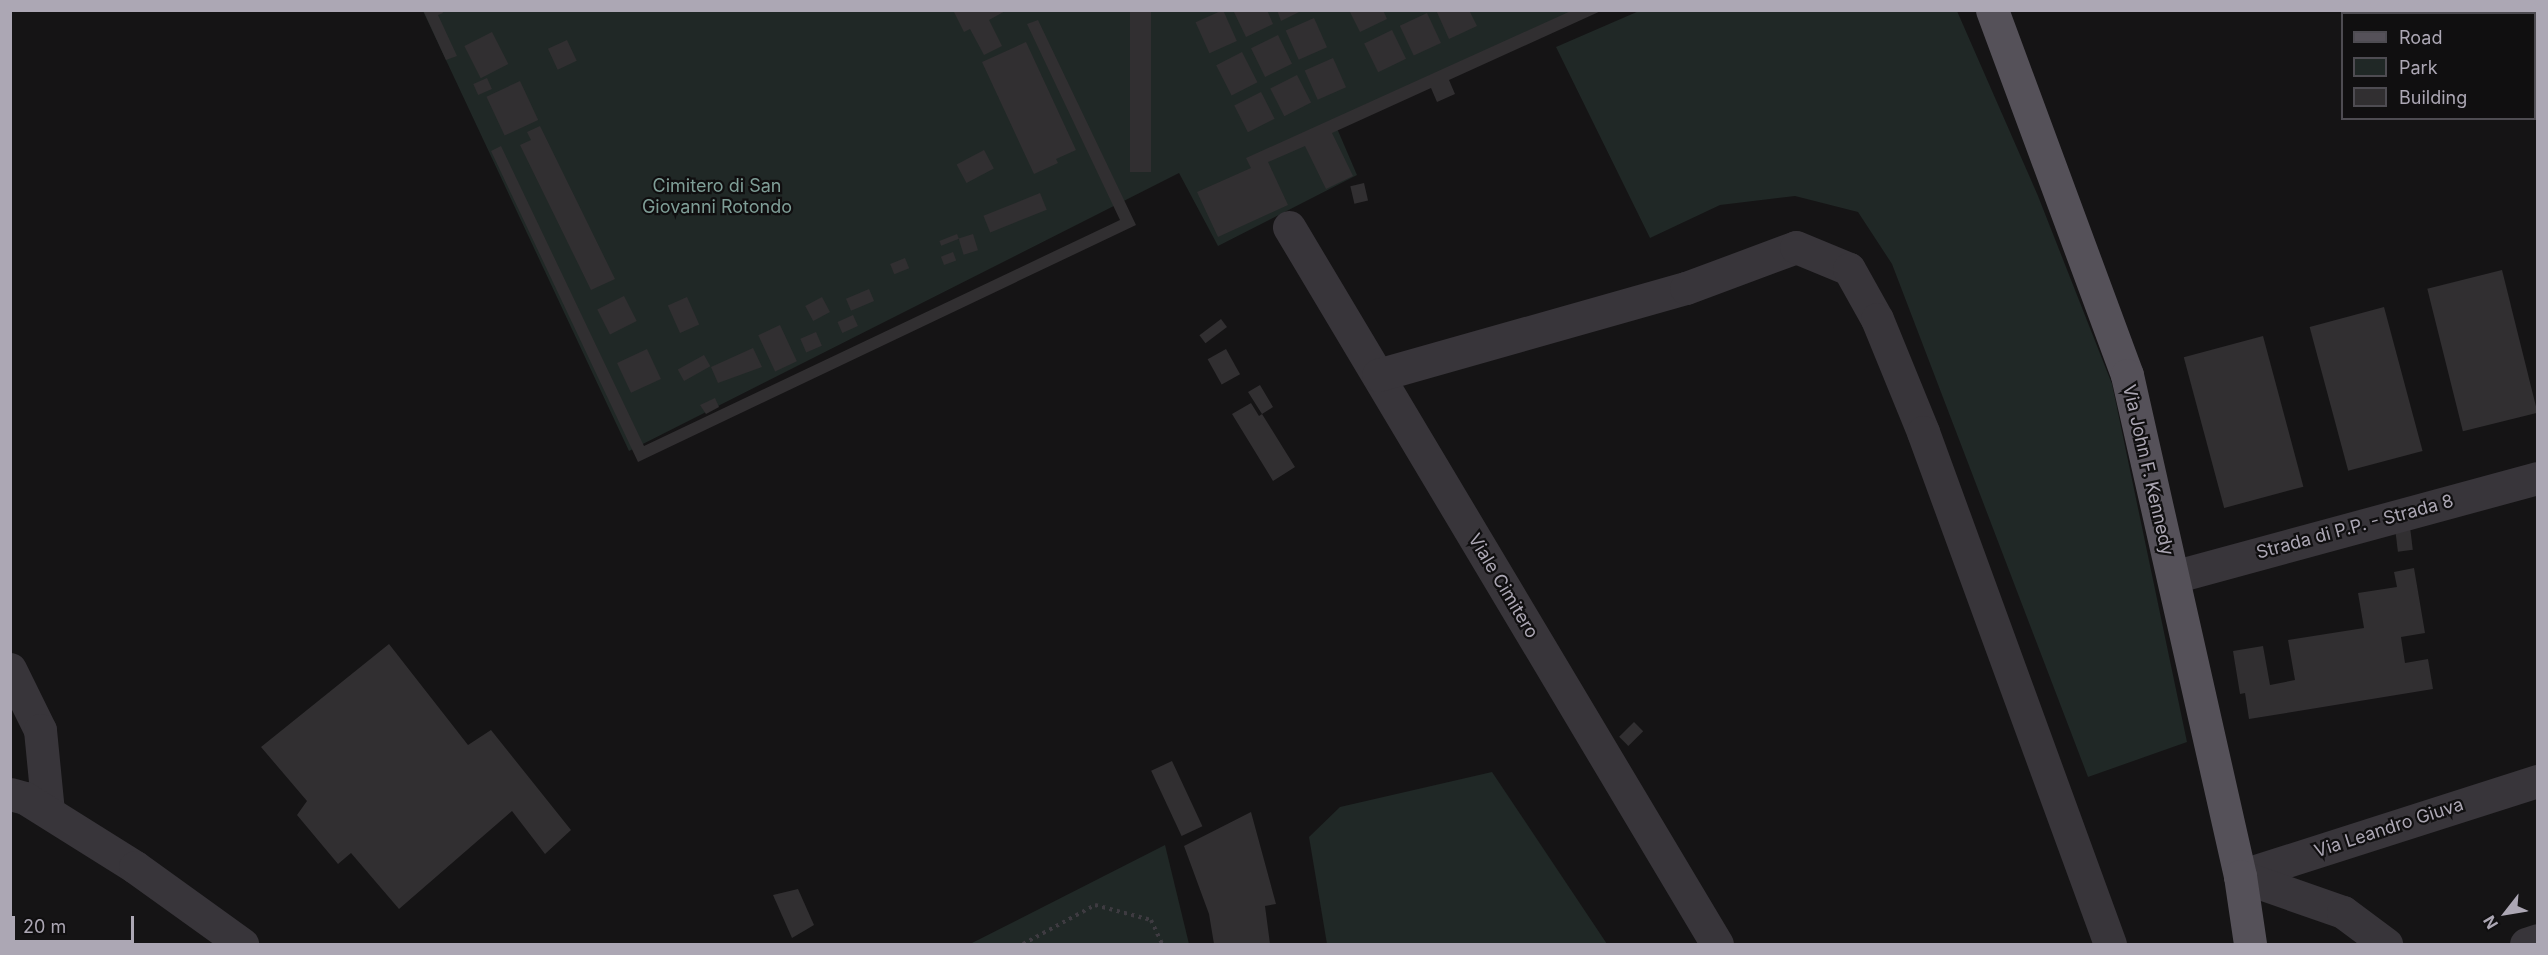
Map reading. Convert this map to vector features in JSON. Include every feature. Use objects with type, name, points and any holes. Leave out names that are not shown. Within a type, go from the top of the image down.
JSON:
[{"type":"main road","name":"Via John F. Kennedy","points":[[1992,10],[2127,375],[2240,876],[2250,945]]},
{"type":"street","name":"Viale Cimitero","points":[[1289,227],[1717,945]]},
{"type":"street","points":[[1378,375],[1686,288],[1796,247],[1849,269],[1877,319],[1923,432],[2110,945]]},
{"type":"street","name":"Strada di P.P. - Strada 8","points":[[2173,577],[2538,478]]},
{"type":"street","points":[[10,669],[40,730],[48,812]]},
{"type":"street","name":"Via Leandro Giuva","points":[[2240,876],[2538,781]]},
{"type":"street","points":[[10,794],[25,798],[135,867],[242,945]]},
{"type":"street","points":[[2240,876],[2343,912],[2386,945]]},
{"type":"street","points":[[2526,945],[2538,940]]},
{"type":"path","points":[[1023,945],[1095,905],[1151,920],[1162,945]]},
{"type":"green space","name":"Cimitero di San Giovanni Rotondo","points":[[423,11],[1590,11],[1336,126],[1357,175],[1218,246],[1179,173],[629,451]]},
{"type":"green space","points":[[1639,11],[1957,11],[2038,196],[2112,384],[2187,742],[2088,777],[1892,264],[1858,212],[1795,196],[1720,205],[1650,238],[1556,47]]},
{"type":"green space","points":[[1492,772],[1607,944],[1327,944],[1309,837],[1340,807]]},
{"type":"green space","points":[[1165,845],[1189,944],[970,944]]},
{"type":"building","points":[[423,10],[442,10],[443,13],[438,15],[457,56],[446,60]]},
{"type":"building","points":[[953,10],[1007,10],[989,20],[1002,46],[984,55],[970,29],[964,32]]},
{"type":"building","points":[[1130,10],[1151,10],[1151,172],[1130,172]]},
{"type":"building","points":[[1223,10],[1237,41],[1209,53],[1196,22]]},
{"type":"building","points":[[1233,10],[1267,10],[1273,24],[1246,37]]},
{"type":"building","points":[[1277,10],[1303,10],[1281,21]]},
{"type":"building","points":[[1349,10],[1383,10],[1387,19],[1360,32]]},
{"type":"building","points":[[1436,10],[1469,10],[1477,26],[1449,39]]},
{"type":"building","points":[[1573,10],[1603,10],[1449,80],[1455,94],[1437,102],[1431,88],[1332,133],[1353,176],[1326,189],[1305,146],[1268,162],[1288,205],[1218,237],[1197,192],[1251,168],[1246,158]]},
{"type":"building","points":[[1427,13],[1441,43],[1414,56],[1400,26]]},
{"type":"building","points":[[1314,18],[1327,47],[1299,60],[1286,31]]},
{"type":"building","points":[[1038,20],[1136,225],[638,462],[491,151],[501,146],[644,446],[1120,220],[1027,24]]},
{"type":"building","points":[[1392,30],[1406,59],[1378,72],[1364,44]]},
{"type":"building","points":[[492,32],[508,64],[481,78],[464,46]]},
{"type":"building","points":[[1278,35],[1292,64],[1265,77],[1251,48]]},
{"type":"building","points":[[567,40],[577,61],[558,70],[548,49]]},
{"type":"building","points":[[1026,42],[1076,150],[1056,159],[1058,163],[1034,174],[982,62]]},
{"type":"building","points":[[1242,52],[1257,82],[1232,95],[1216,65]]},
{"type":"building","points":[[1333,58],[1346,87],[1318,100],[1305,71]]},
{"type":"building","points":[[1297,75],[1311,103],[1284,116],[1270,89]]},
{"type":"building","points":[[487,78],[492,89],[478,95],[473,84]]},
{"type":"building","points":[[520,81],[538,120],[505,136],[486,97]]},
{"type":"building","points":[[1261,92],[1275,119],[1248,132],[1234,106]]},
{"type":"building","points":[[540,126],[615,279],[591,290],[520,145],[531,140],[527,132]]},
{"type":"building","points":[[984,150],[994,169],[966,183],[957,165]]},
{"type":"building","points":[[1364,183],[1368,201],[1354,204],[1350,186]]},
{"type":"building","points":[[1040,193],[1047,210],[990,233],[983,216]]},
{"type":"building","points":[[957,234],[959,239],[941,246],[939,241]]},
{"type":"building","points":[[973,234],[978,250],[964,255],[959,238]]},
{"type":"building","points":[[953,252],[956,260],[944,265],[941,257]]},
{"type":"building","points":[[905,258],[909,268],[894,274],[890,264]]},
{"type":"building","points":[[2502,270],[2538,413],[2463,431],[2427,289]]},
{"type":"building","points":[[869,289],[874,301],[851,311],[846,299]]},
{"type":"building","points":[[624,296],[637,321],[610,335],[597,310]]},
{"type":"building","points":[[687,297],[699,324],[680,333],[668,306]]},
{"type":"building","points":[[822,297],[830,312],[813,321],[805,306]]},
{"type":"building","points":[[2384,307],[2423,451],[2348,471],[2310,327]]},
{"type":"building","points":[[853,315],[858,326],[842,333],[837,322]]},
{"type":"building","points":[[1221,319],[1227,327],[1205,343],[1199,335]]},
{"type":"building","points":[[780,325],[797,361],[775,371],[758,335]]},
{"type":"building","points":[[816,332],[822,346],[806,352],[800,339]]},
{"type":"building","points":[[2263,336],[2303,487],[2224,508],[2184,357]]},
{"type":"building","points":[[753,348],[762,367],[718,383],[711,367]]},
{"type":"building","points":[[647,349],[661,379],[631,393],[617,363]]},
{"type":"building","points":[[1226,349],[1240,374],[1222,385],[1208,359]]},
{"type":"building","points":[[704,355],[710,366],[684,381],[678,370]]},
{"type":"building","points":[[1260,385],[1273,407],[1262,414],[1248,392]]},
{"type":"building","points":[[715,398],[719,407],[706,414],[700,405]]},
{"type":"building","points":[[1251,403],[1259,416],[1262,414],[1295,467],[1273,481],[1232,414]]},
{"type":"building","points":[[2410,527],[2413,550],[2398,552],[2395,529]]},
{"type":"building","points":[[2414,568],[2425,633],[2401,637],[2405,663],[2428,659],[2433,689],[2249,719],[2245,693],[2240,694],[2233,651],[2263,646],[2270,685],[2295,680],[2288,640],[2364,628],[2358,593],[2397,587],[2394,572]]},
{"type":"building","points":[[389,644],[468,745],[491,730],[571,830],[545,854],[512,811],[399,909],[351,853],[338,864],[297,815],[307,801],[261,747]]},
{"type":"building","points":[[1634,722],[1643,731],[1628,746],[1619,737]]},
{"type":"building","points":[[1172,761],[1202,826],[1182,836],[1151,771]]},
{"type":"building","points":[[1251,812],[1276,904],[1265,906],[1270,944],[1214,944],[1209,914],[1184,846]]},
{"type":"building","points":[[798,889],[814,925],[792,938],[773,895]]}]
